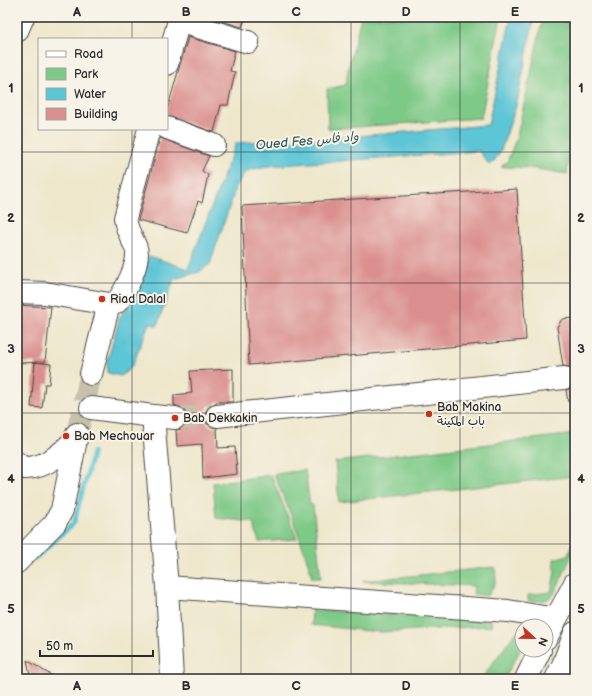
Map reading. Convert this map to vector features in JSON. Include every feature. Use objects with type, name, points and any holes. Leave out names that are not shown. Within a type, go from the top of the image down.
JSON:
[{"type":"street","points":[[17,31],[22,17]]},
{"type":"street","points":[[168,60],[179,19],[248,42]]},
{"type":"street","points":[[168,128],[214,144]]},
{"type":"street","points":[[17,292],[45,293],[109,304],[116,303],[128,286],[137,255],[136,248],[126,227],[125,218],[149,130]]},
{"type":"street","points":[[92,374],[109,304]]},
{"type":"street","points":[[217,416],[564,378]]},
{"type":"street","points":[[91,408],[175,418]]},
{"type":"street","points":[[153,416],[167,587],[172,679]]},
{"type":"street","points":[[17,463],[24,468],[50,461],[64,451],[76,437],[62,510],[55,523],[17,562]]},
{"type":"street","points":[[554,621],[575,583]]},
{"type":"street","points":[[167,587],[508,611],[525,618]]},
{"type":"street","points":[[556,679],[575,633]]},
{"type":"street","points":[[526,679],[536,658]]},
{"type":"green space","points":[[361,17],[501,17],[481,118],[328,129],[327,89],[346,85],[348,69]]},
{"type":"green space","points":[[543,17],[575,17],[575,91],[567,174],[530,168],[501,167],[508,160],[517,136]]},
{"type":"green space","points":[[575,434],[575,476],[339,502],[335,462]]},
{"type":"green space","points":[[305,470],[310,505],[313,505],[321,578],[312,578],[300,538],[274,474]]},
{"type":"green space","points":[[271,475],[297,539],[259,542],[253,522],[216,518],[213,483]]},
{"type":"green space","points":[[575,535],[573,550],[554,594],[545,600],[528,601],[528,595],[551,592],[555,572],[554,559],[568,555]]},
{"type":"green space","points":[[495,567],[496,581],[488,596],[473,594],[474,586],[362,581]]},
{"type":"green space","points":[[312,610],[492,621],[491,626],[380,632],[311,625]]},
{"type":"green space","points":[[514,635],[514,658],[516,658],[504,679],[481,679]]},
{"type":"water","points":[[511,17],[534,17],[517,103],[501,150],[495,160],[489,165],[479,151],[268,166],[249,170],[244,173],[236,187],[210,264],[199,272],[174,279],[157,326],[149,323],[132,367],[121,376],[108,373],[107,362],[120,317],[130,304],[149,256],[188,269],[236,143],[310,140],[488,125]]},
{"type":"building","points":[[208,17],[246,17],[242,27]]},
{"type":"building","points":[[188,37],[235,51],[230,71],[235,72],[228,105],[221,105],[214,132],[168,116],[168,107]]},
{"type":"building","points":[[160,138],[209,156],[202,171],[208,175],[202,203],[198,201],[187,233],[138,220]]},
{"type":"building","points":[[517,189],[526,340],[249,365],[242,206]]},
{"type":"building","points":[[17,305],[51,307],[45,362],[17,363]]},
{"type":"building","points":[[575,318],[575,373],[569,367],[563,366],[557,327],[562,319]]},
{"type":"building","points":[[35,362],[51,364],[49,384],[45,384],[42,408],[31,407]]},
{"type":"building","points":[[233,369],[233,402],[216,402],[216,404],[209,406],[205,417],[207,424],[217,428],[218,448],[235,447],[237,474],[203,478],[202,444],[177,446],[176,430],[181,429],[185,425],[187,419],[186,412],[182,408],[174,405],[174,395],[192,393],[190,371]]},
{"type":"building","points":[[575,384],[575,402],[568,402],[566,390]]},
{"type":"building","points":[[27,660],[57,679],[34,679],[30,676]]},
{"type":"waterway","name":"Oued Fes واد فاس","points":[[36,558],[74,523],[93,452]]},
{"type":"waterway","name":"Oued Fes واد فاس","points":[[17,575],[24,569]]},
{"type":"tunnel","points":[[77,434],[91,374]]},
{"type":"tunnel","points":[[175,418],[217,416]]},
{"type":"place","name":"Riad Dalal","points":[[102,299]]},
{"type":"place","name":"Bab Makina باب المكينة","points":[[429,414]]},
{"type":"place","name":"Bab Dekkakin","points":[[175,418]]},
{"type":"place","name":"Bab Mechouar","points":[[66,436]]}]
